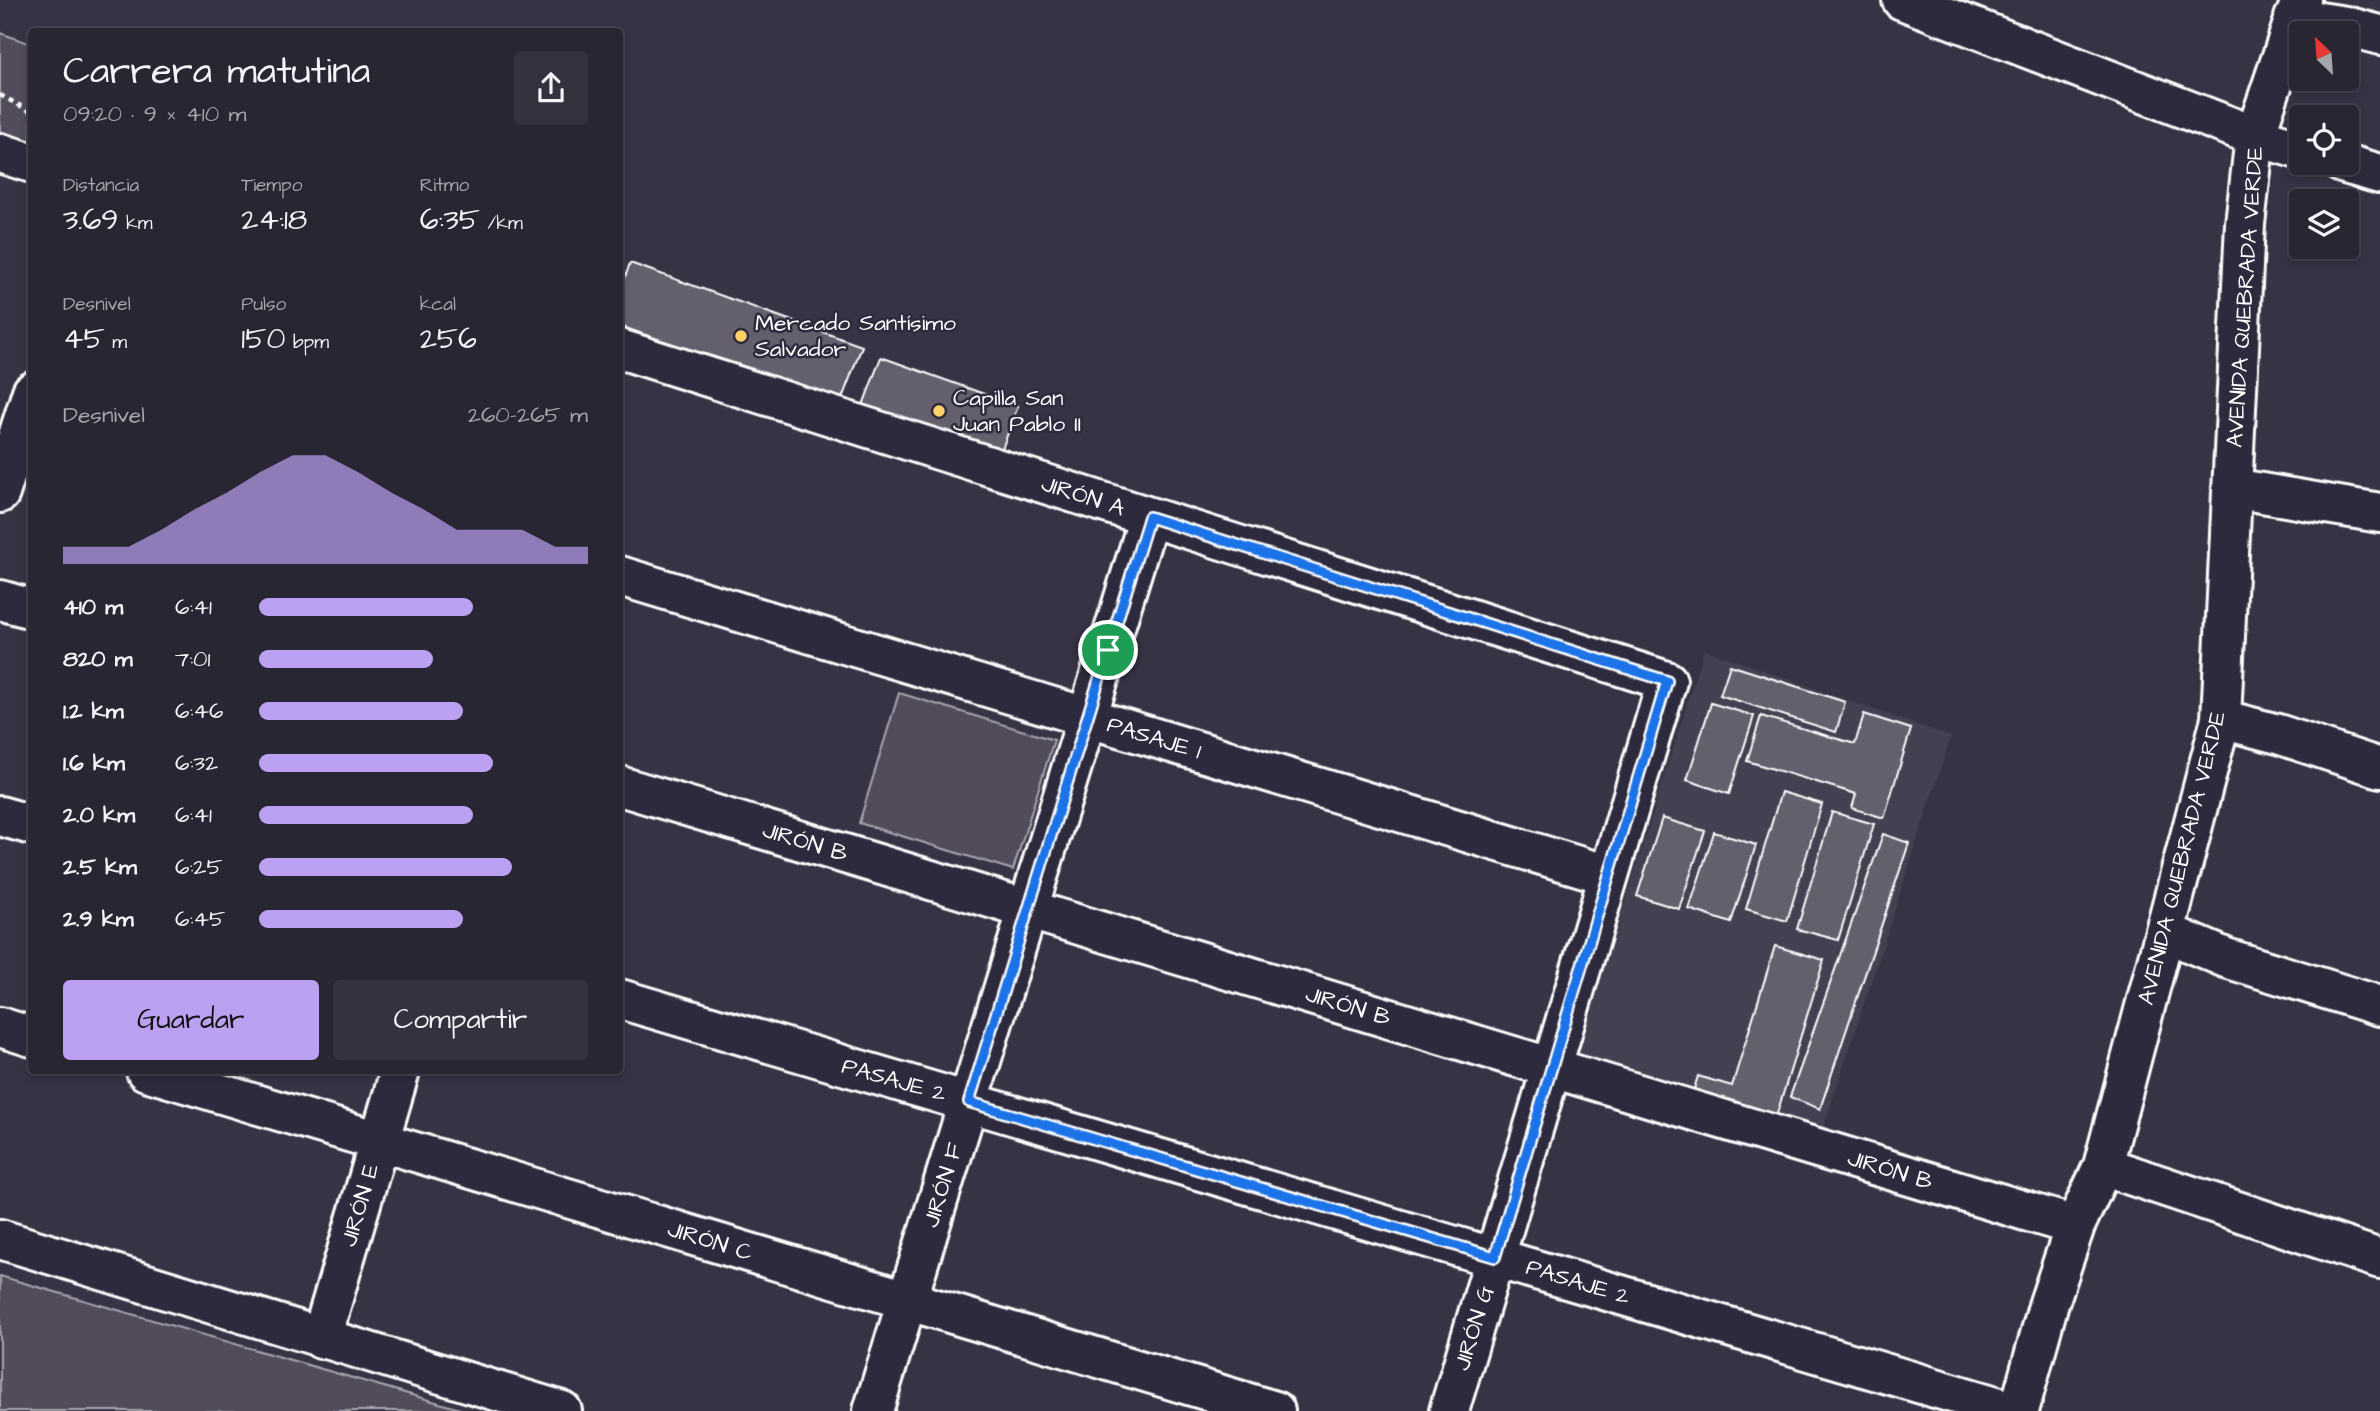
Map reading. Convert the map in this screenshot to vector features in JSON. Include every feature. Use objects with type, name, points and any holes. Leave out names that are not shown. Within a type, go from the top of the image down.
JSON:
[{"type":"street","points":[[1902,0],[2255,136],[2289,146]]},
{"type":"street","points":[[2298,9],[2380,35]]},
{"type":"street","name":"AVENIDA QUEBRADA VERDE","points":[[2019,1411],[2048,1306],[2076,1226],[2104,1166],[2221,719],[2245,223],[2255,136],[2298,9]]},
{"type":"street","points":[[0,153],[28,162]]},
{"type":"street","points":[[2359,168],[2380,174]]},
{"type":"street","name":"JIRÓN A","points":[[623,350],[1667,681]]},
{"type":"street","points":[[0,493],[23,394]]},
{"type":"street","points":[[2232,488],[2380,513]]},
{"type":"street","name":"JIRÓN F","points":[[873,1411],[1149,517]]},
{"type":"street","name":"PASAJE 1","points":[[623,577],[1608,876]]},
{"type":"street","points":[[0,600],[28,608]]},
{"type":"street","name":"JIRÓN G","points":[[1450,1411],[1667,681]]},
{"type":"street","points":[[2221,719],[2278,734],[2380,768]]},
{"type":"street","name":"JIRÓN B","points":[[623,787],[2076,1226]]},
{"type":"street","points":[[0,816],[28,824]]},
{"type":"street","points":[[2165,932],[2225,958],[2380,1006]]},
{"type":"street","name":"PASAJE 2","points":[[623,1000],[2013,1411]]},
{"type":"street","points":[[0,1027],[28,1036]]},
{"type":"street","name":"JIRÓN C","points":[[156,1074],[1275,1411]]},
{"type":"street","name":"JIRÓN E","points":[[321,1339],[399,1074]]},
{"type":"street","points":[[2104,1166],[2380,1259]]},
{"type":"street","points":[[0,1239],[562,1411]]},
{"type":"path","points":[[0,95],[28,109]]},
{"type":"shaded area","points":[[0,33],[28,43],[28,146],[0,137]]},
{"type":"shaded area","points":[[1704,649],[1951,737],[1820,1139],[1577,1058]]},
{"type":"shaded area","points":[[899,693],[1054,740],[1013,870],[859,823]]},
{"type":"shaded area","points":[[0,1276],[467,1411],[0,1411]]},
{"type":"building","name":"Mercado Santísimo Salvador","points":[[630,263],[862,346],[840,404],[623,327],[623,283]]},
{"type":"building","name":"Capilla San Juan Pablo II","points":[[881,357],[1018,406],[996,465],[859,416]]},
{"type":"building","points":[[1730,665],[1845,702],[1836,732],[1720,695]]},
{"type":"building","points":[[1711,703],[1754,716],[1729,794],[1687,780]]},
{"type":"building","points":[[1864,714],[1911,729],[1884,818],[1852,808],[1856,794],[1747,761],[1761,716],[1855,744]]},
{"type":"building","points":[[1781,792],[1822,804],[1787,921],[1746,909]]},
{"type":"building","points":[[1832,812],[1874,824],[1838,940],[1797,929]]},
{"type":"building","points":[[1662,818],[1705,831],[1679,909],[1637,896]]},
{"type":"building","points":[[1714,832],[1756,845],[1731,923],[1689,909]]},
{"type":"building","points":[[1883,834],[1909,843],[1820,1109],[1790,1097]]},
{"type":"building","points":[[1775,946],[1824,960],[1776,1117],[1693,1092],[1698,1076],[1732,1086]]},
{"type":"place","name":"Mercado Santísimo Salvador","points":[[741,336]]},
{"type":"place","name":"Capilla San Juan Pablo II","points":[[939,411]]},
{"type":"route","points":[[1149,517],[1667,681],[1495,1257],[969,1102],[1108,650],[1149,517]]}]
